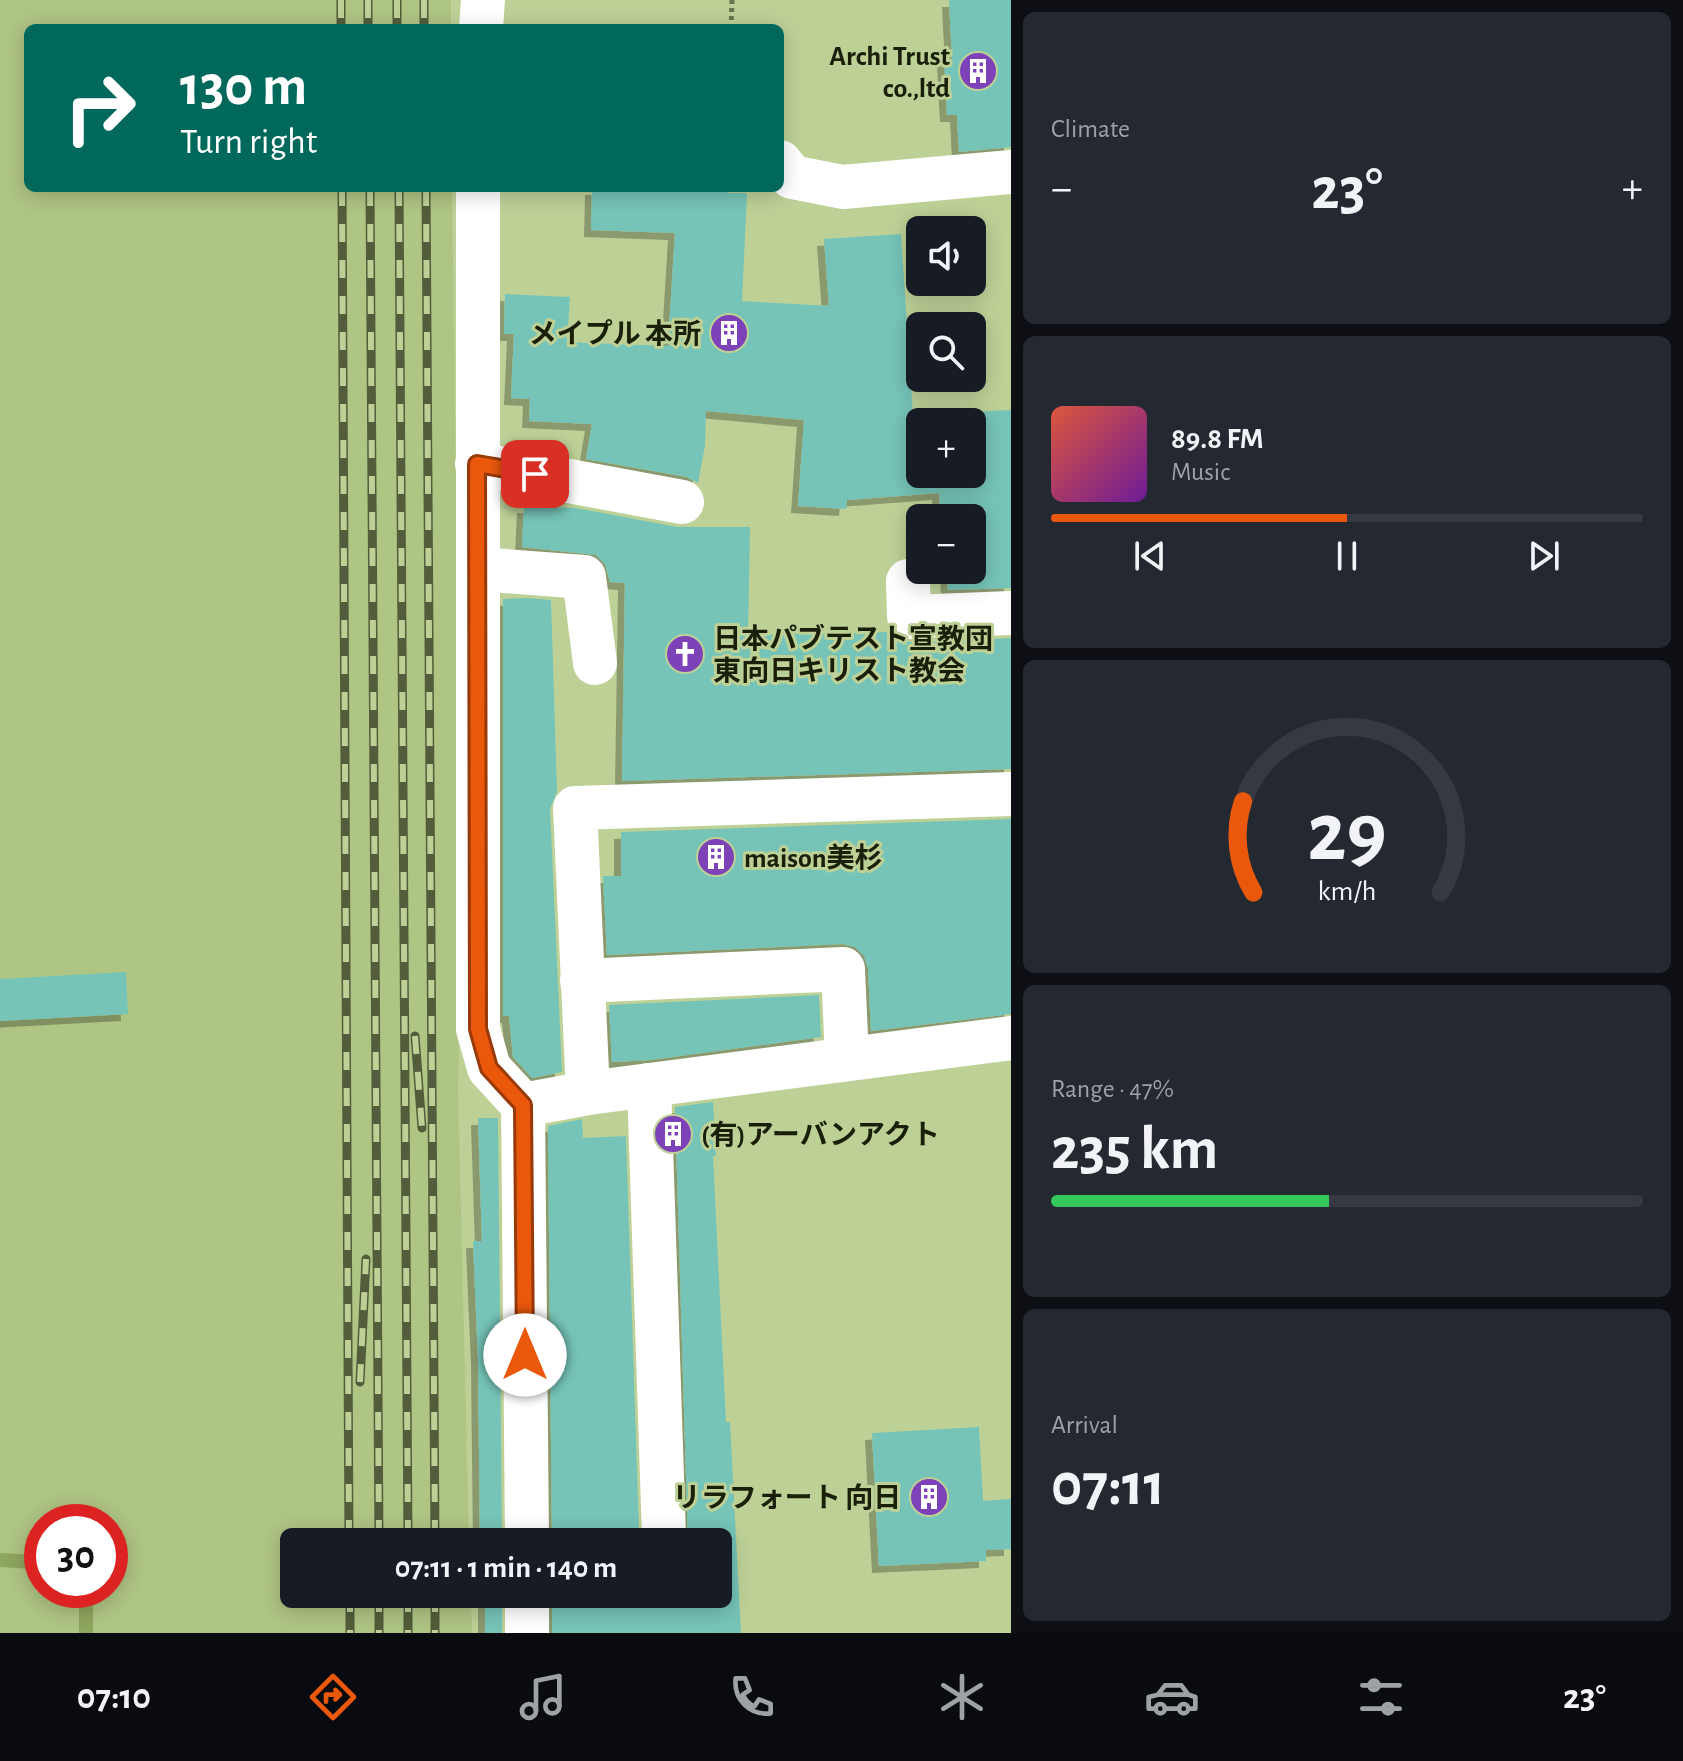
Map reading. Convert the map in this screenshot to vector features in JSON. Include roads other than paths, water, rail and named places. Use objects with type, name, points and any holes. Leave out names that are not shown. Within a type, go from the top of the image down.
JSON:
[{"type":"street","points":[[481,24],[483,0]]},
{"type":"street","points":[[784,167],[792,177],[843,187],[1011,172]]},
{"type":"street","points":[[478,192],[478,1029],[489,1068],[523,1105],[527,1528]]},
{"type":"street","points":[[477,464],[682,502]]},
{"type":"street","points":[[478,569],[584,577],[595,663]]},
{"type":"street","points":[[908,584],[909,617],[1011,613]]},
{"type":"street","points":[[588,1093],[575,808],[1011,794]]},
{"type":"street","points":[[582,981],[843,969],[847,1058]]},
{"type":"street","points":[[523,1105],[588,1093],[1011,1038]]},
{"type":"street","points":[[649,1085],[664,1528]]},
{"type":"street","points":[[527,1608],[527,1633]]},
{"type":"waterway","points":[[0,1560],[24,1561]]},
{"type":"waterway","points":[[86,1608],[86,1633]]},
{"type":"railway","points":[[341,0],[341,24]]},
{"type":"railway","points":[[368,0],[368,24]]},
{"type":"railway","points":[[397,0],[397,24]]},
{"type":"railway","points":[[424,0],[424,24]]},
{"type":"railway","points":[[342,192],[349,1528]]},
{"type":"railway","points":[[370,192],[379,1528]]},
{"type":"railway","points":[[399,192],[408,1528]]},
{"type":"railway","points":[[426,192],[435,1528]]},
{"type":"railway","points":[[415,1036],[422,1128]]},
{"type":"railway","points":[[360,1382],[366,1259]]},
{"type":"railway","points":[[350,1608],[350,1633]]},
{"type":"railway","points":[[379,1608],[379,1633]]},
{"type":"railway","points":[[408,1608],[408,1633]]},
{"type":"railway","points":[[435,1608],[435,1633]]},
{"type":"place","name":"Archi Trust co.,ltd","points":[[978,71]]},
{"type":"place","name":"メイプル 本所","points":[[729,333]]},
{"type":"place","name":"日本パブテスト宣教団 東向日キリスト教会","points":[[685,654]]},
{"type":"place","name":"maison美杉","points":[[716,857]]},
{"type":"place","name":"(有)アーバンアクト","points":[[673,1134]]},
{"type":"place","name":"リラフォート 向日","points":[[929,1497]]}]
